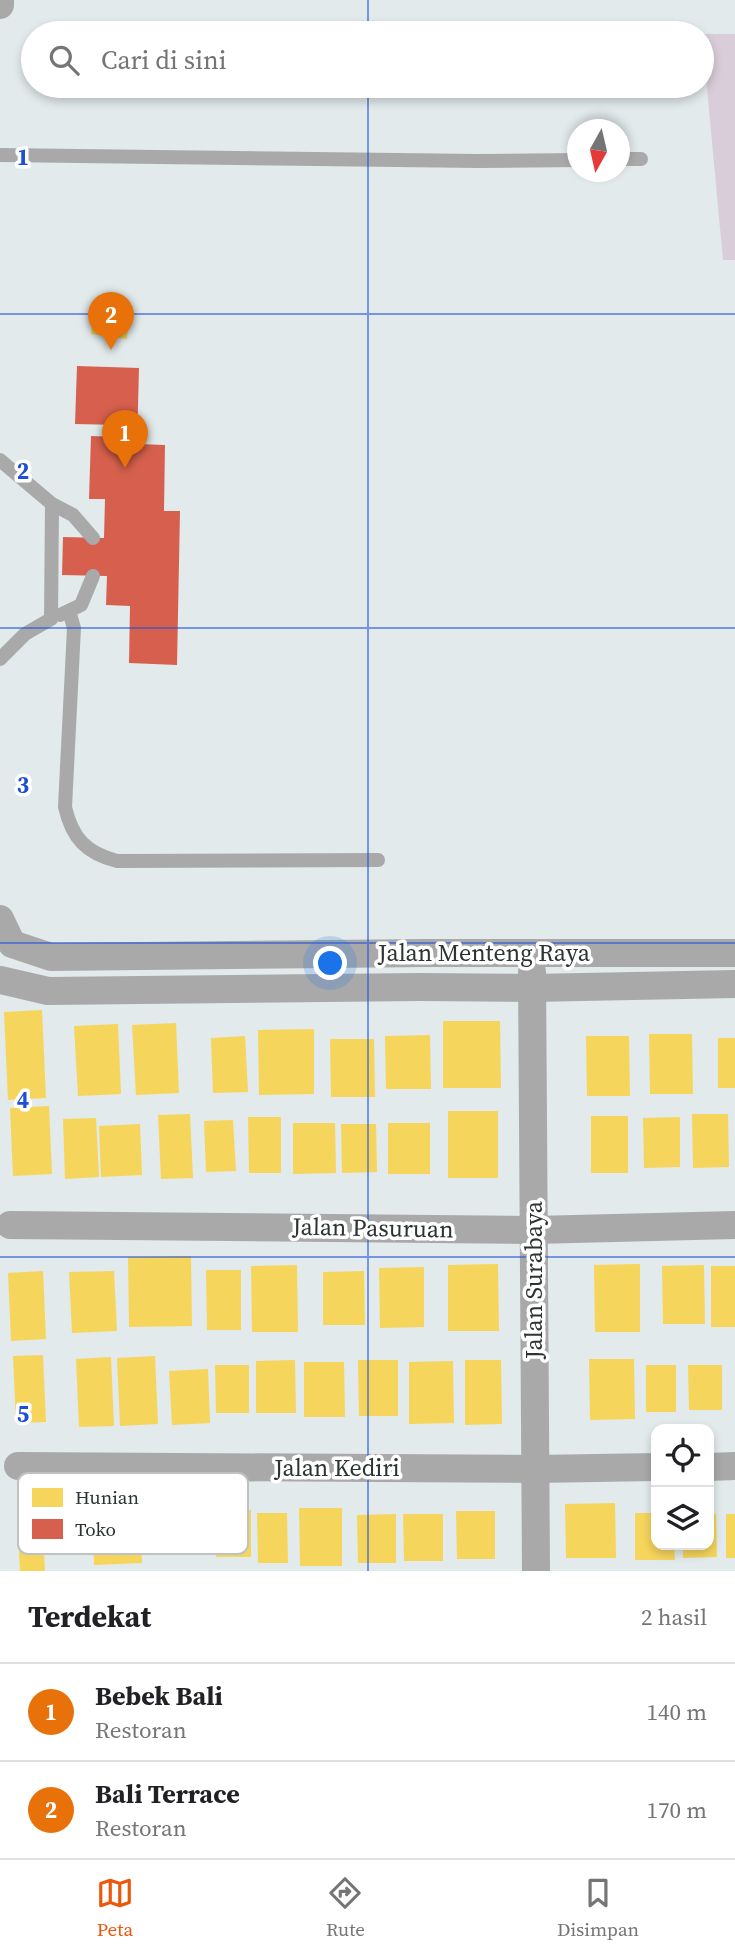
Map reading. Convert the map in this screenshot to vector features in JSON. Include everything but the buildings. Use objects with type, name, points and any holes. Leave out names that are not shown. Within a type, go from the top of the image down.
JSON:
[{"type":"street","name":"Jalan Menteng Raya","points":[[0,919],[12,944],[51,957],[532,952],[735,953]]},
{"type":"street","name":"Jalan Surabaya","points":[[532,952],[536,1571]]},
{"type":"street","name":"Jalan Menteng Raya","points":[[0,980],[48,991],[735,984]]},
{"type":"street","name":"Jalan Pasuruan","points":[[10,1225],[534,1230],[735,1225]]},
{"type":"street","name":"Jalan Kediri","points":[[19,1466],[536,1469],[651,1467]]},
{"type":"street","points":[[714,1466],[735,1466]]},
{"type":"lane","points":[[0,155],[567,160]]},
{"type":"lane","points":[[630,159],[641,159]]},
{"type":"lane","points":[[0,460],[52,504],[73,515],[93,538]]},
{"type":"lane","points":[[51,619],[52,504]]},
{"type":"lane","points":[[0,659],[25,634],[81,605],[93,576]]},
{"type":"lane","points":[[69,611],[74,628],[65,807],[68,822],[87,850],[117,861],[378,860]]},
{"type":"shaded area","points":[[714,34],[735,34],[735,260],[723,260],[708,98],[714,98]]},
{"type":"place","name":"Bali Terrace","points":[[111,350]]},
{"type":"place","name":"Bebek Bali","points":[[125,468]]}]
